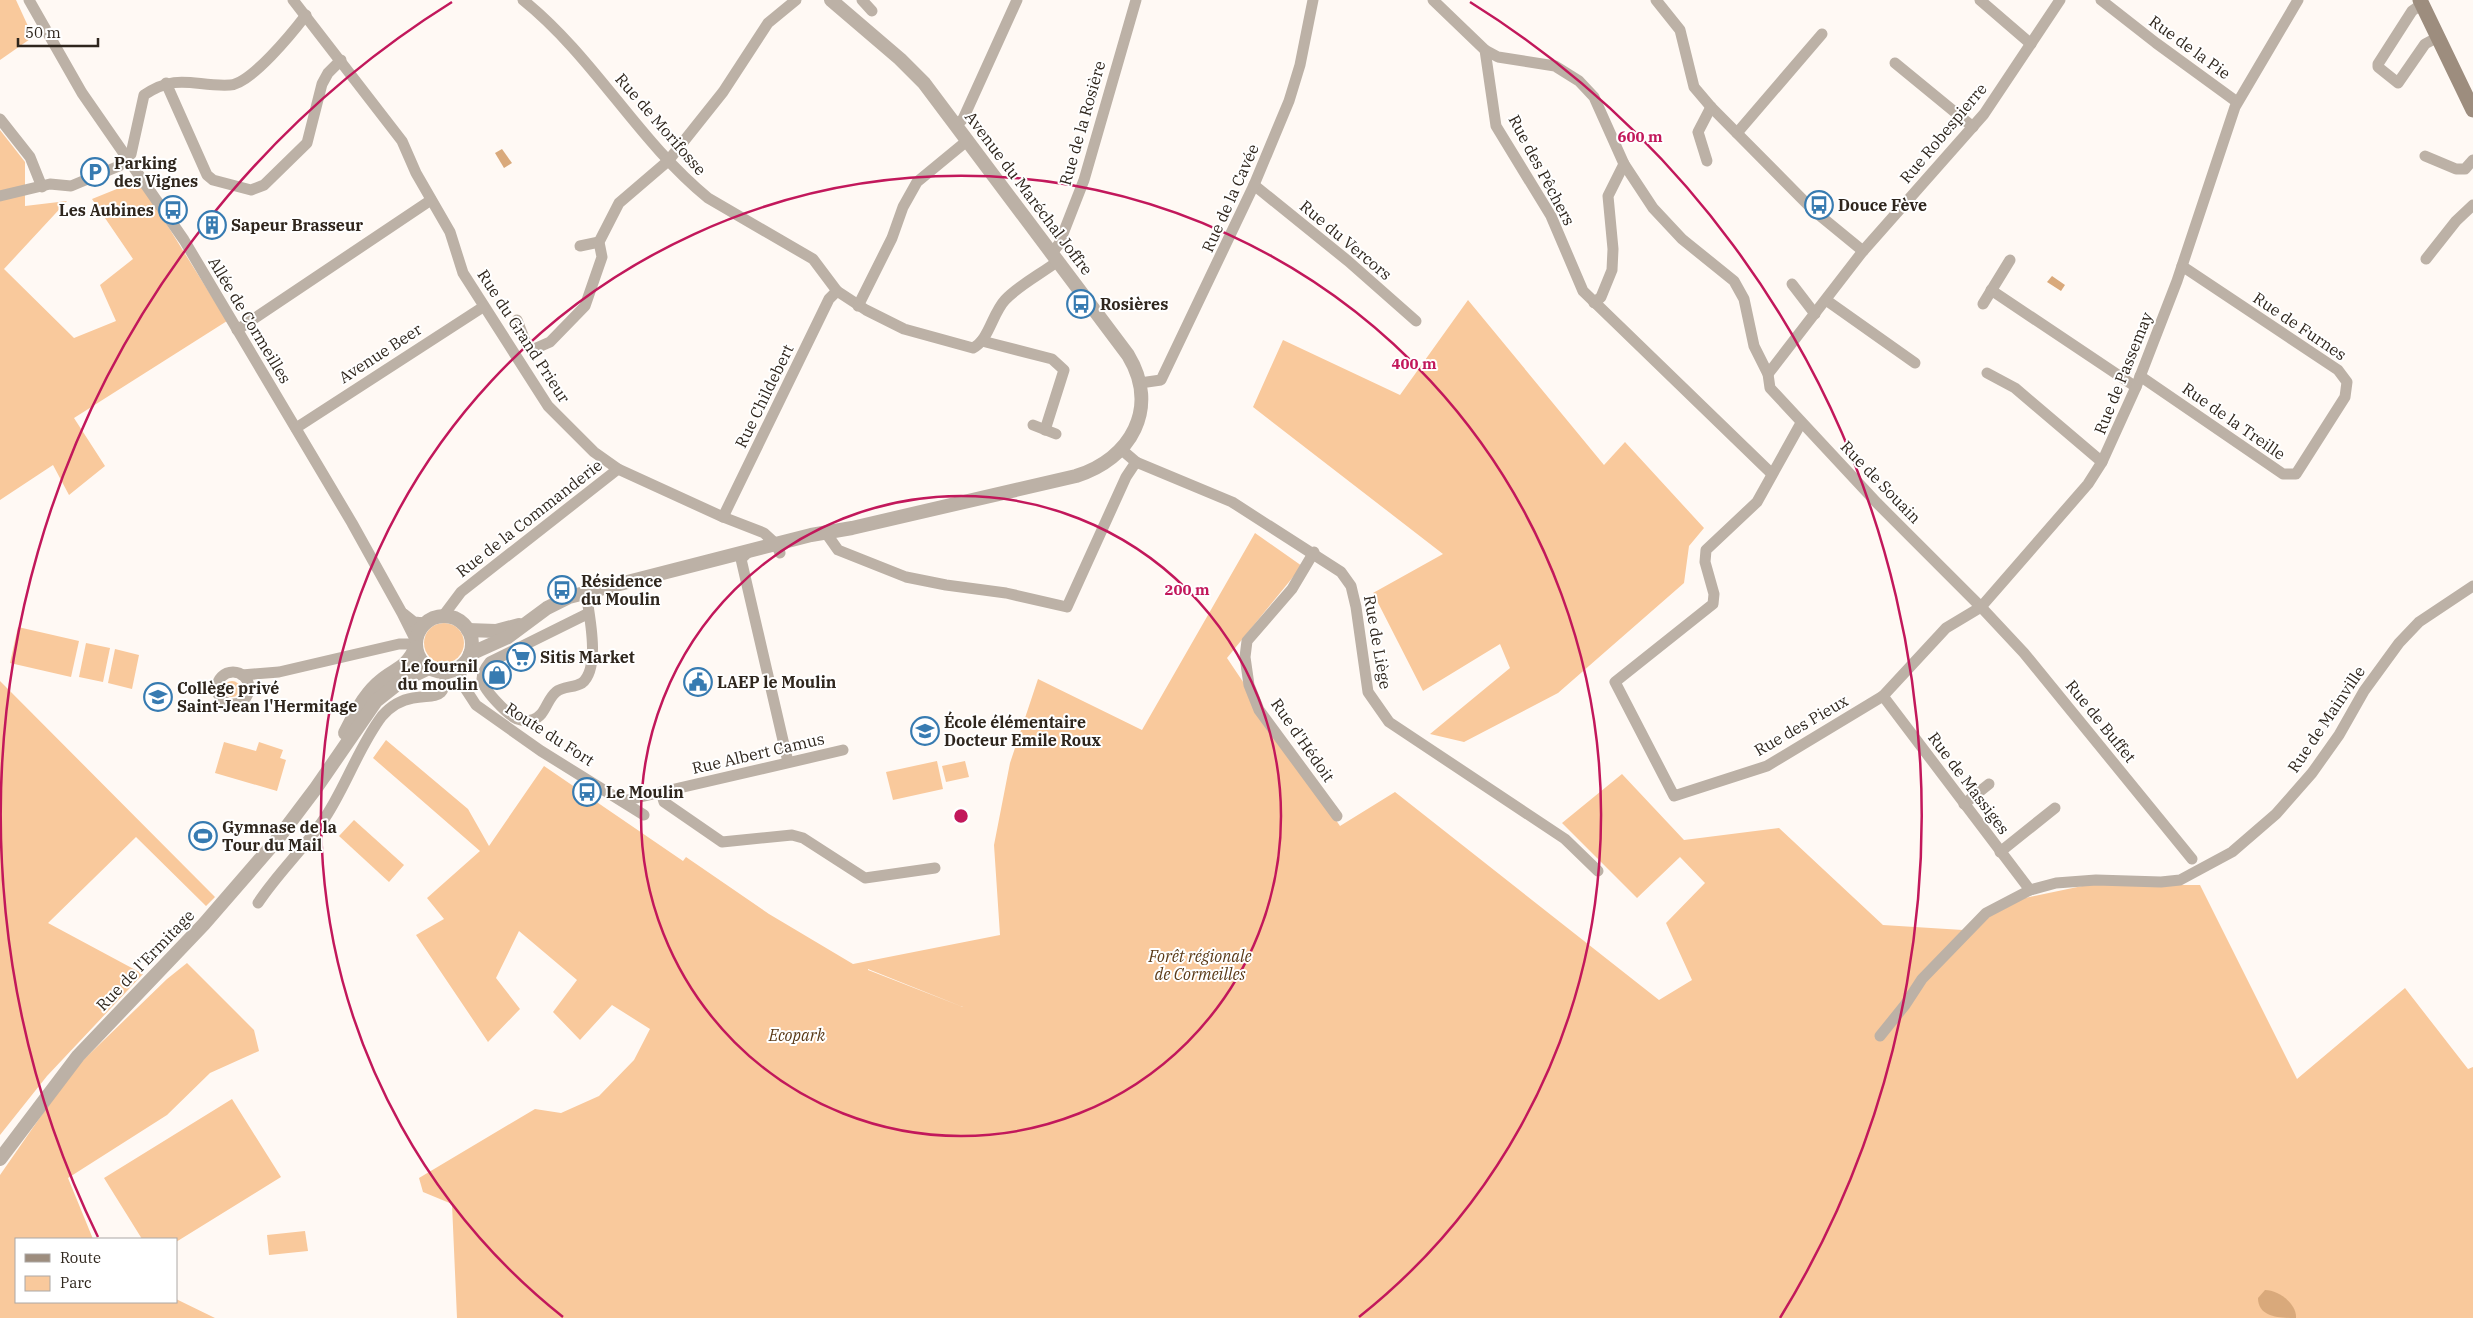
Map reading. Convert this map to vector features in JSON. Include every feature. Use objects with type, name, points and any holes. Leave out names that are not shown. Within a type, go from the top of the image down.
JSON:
[{"type":"main road","points":[[2421,2],[2473,110]]},
{"type":"street","name":"Allée de Cormeilles","points":[[29,0],[82,93],[127,160],[175,226],[296,428],[402,613],[416,644]]},
{"type":"street","name":"Rue du Grand Prieur","points":[[293,0],[342,60],[402,141],[416,173],[450,232],[463,273],[548,406],[594,452],[618,469],[723,517],[764,533],[778,548]]},
{"type":"street","name":"Rue de Morifosse","points":[[523,0],[539,13],[608,89],[668,160],[708,198],[813,259],[837,291],[858,306],[904,329],[940,340],[973,348],[982,341]]},
{"type":"street","points":[[517,320],[527,346],[534,349],[550,342],[581,311],[589,298],[602,257],[599,242],[619,203],[668,160],[723,92],[768,23],[796,0]]},
{"type":"street","name":"Avenue du Maréchal Joffre","points":[[778,548],[792,540],[827,535],[1076,476],[1105,464],[1122,450],[1137,420],[1141,399],[1140,383],[1128,355],[968,140],[912,71],[831,0]]},
{"type":"street","points":[[862,0],[872,11]]},
{"type":"street","points":[[956,125],[963,119],[1017,0]]},
{"type":"street","name":"Rue de la Rosière","points":[[1055,257],[1084,180],[1136,0]]},
{"type":"street","name":"Rue de la Cavée","points":[[1140,383],[1160,380],[1254,186],[1295,84],[1313,0]]},
{"type":"street","points":[[1433,0],[1485,50]]},
{"type":"street","points":[[1656,0],[1680,30],[1694,87],[1711,107],[1813,210],[1862,252]]},
{"type":"street","points":[[1980,0],[2031,44]]},
{"type":"street","name":"Rue Robespierre","points":[[1768,374],[1862,252],[1974,127],[2060,0]]},
{"type":"street","name":"Rue de la Pie","points":[[2101,0],[2156,44],[2237,102]]},
{"type":"street","name":"Rue de Passemay","points":[[1883,696],[1946,628],[1981,607],[2088,484],[2102,462],[2138,382],[2182,266],[2237,102],[2298,0]]},
{"type":"street","points":[[2421,2],[2412,11],[2378,64],[2378,67],[2398,83],[2425,44],[2438,37]]},
{"type":"street","points":[[0,196],[50,184],[71,186],[119,166],[131,154],[141,99],[154,88],[166,83],[193,81],[231,85],[255,70],[280,47],[306,15]]},
{"type":"street","points":[[1737,133],[1822,34]]},
{"type":"street","name":"Rue de Souain","points":[[1485,50],[1498,56],[1555,66],[1579,81],[1594,97],[1624,164],[1653,208],[1682,239],[1734,281],[1744,300],[1754,346],[1768,374],[1770,388],[1883,509],[1981,607]]},
{"type":"street","name":"Rue des Pêchers","points":[[1485,50],[1496,126],[1551,216],[1583,291],[1772,474]]},
{"type":"street","points":[[166,83],[207,175],[213,180],[251,190],[264,185],[302,151],[308,143],[322,84],[331,68],[342,60]]},
{"type":"street","points":[[1894,63],[1974,127]]},
{"type":"street","points":[[1707,161],[1698,132],[1711,107]]},
{"type":"street","points":[[0,119],[30,156],[42,187]]},
{"type":"street","points":[[858,306],[892,238],[903,207],[917,182],[968,140]]},
{"type":"street","points":[[2425,156],[2456,169],[2465,169],[2473,160]]},
{"type":"street","points":[[1594,303],[1601,297],[1612,270],[1614,250],[1608,196],[1624,164]]},
{"type":"street","name":"Rue du Vercors","points":[[1254,186],[1348,261],[1416,321]]},
{"type":"street","points":[[237,330],[431,200]]},
{"type":"street","points":[[2426,259],[2456,221],[2473,206]]},
{"type":"street","points":[[580,246],[599,242]]},
{"type":"street","points":[[1033,425],[1050,432],[1064,370],[1052,359],[982,341],[994,316],[1005,300],[1055,257]]},
{"type":"street","points":[[1983,304],[2010,260]]},
{"type":"street","name":"Rue de Furnes","points":[[2182,266],[2338,370],[2347,382],[2345,397],[2322,434]]},
{"type":"street","points":[[1792,284],[1815,314]]},
{"type":"street","points":[[1992,290],[2138,382]]},
{"type":"street","name":"Rue Childebert","points":[[723,517],[829,299],[837,291]]},
{"type":"street","points":[[1826,300],[1915,363]]},
{"type":"street","name":"Avenue Beer","points":[[296,428],[483,307]]},
{"type":"street","points":[[508,346],[523,335]]},
{"type":"street","points":[[1987,374],[2015,388],[2102,462]]},
{"type":"street","name":"Rue de la Treille","points":[[2138,382],[2283,474],[2296,474],[2322,434]]},
{"type":"street","points":[[1772,474],[1801,423]]},
{"type":"street","points":[[827,535],[838,550],[906,577],[946,585],[1006,593],[1067,606],[1126,477],[1136,462],[1122,450]]},
{"type":"street","name":"Rue de Liège","points":[[1136,462],[1232,502],[1314,552],[1341,572],[1351,586],[1368,692],[1389,722],[1565,839],[1598,871]]},
{"type":"street","name":"Rue de la Commanderie","points":[[443,616],[461,592],[618,469]]},
{"type":"street","name":"Rue des Pieux","points":[[1772,474],[1757,502],[1706,550],[1705,562],[1714,594],[1713,604],[1615,682],[1674,796],[1766,766],[1883,696]]},
{"type":"street","name":"Avenue du Maréchal Joffre","points":[[778,548],[810,544],[827,535]]},
{"type":"street","points":[[425,623],[416,644],[420,659],[429,668],[445,672],[508,637],[524,623],[557,602],[586,593],[778,548]]},
{"type":"street","name":"Rue d'Hédoit","points":[[1314,552],[1292,589],[1247,641],[1245,657],[1249,685],[1259,710],[1337,816]]},
{"type":"street","points":[[745,556],[788,762]]},
{"type":"street","name":"Rue de Mainville","points":[[1880,1036],[1905,1005],[1922,979],[1986,913],[2030,890],[2056,883],[2096,880],[2161,882],[2180,880],[2232,852],[2276,814],[2312,773],[2339,735],[2364,691],[2395,648],[2419,622],[2473,586]]},
{"type":"street","points":[[586,593],[589,614],[592,648],[589,674],[579,684],[556,692],[540,716],[526,721],[514,718],[485,688],[482,681],[486,667],[490,662],[589,614]]},
{"type":"street","name":"Rue de Buffet","points":[[1981,607],[2024,653],[2192,859]]},
{"type":"street","points":[[402,613],[414,622],[425,623],[443,616],[455,618],[468,630],[472,645],[465,660]]},
{"type":"street","points":[[468,630],[496,631],[524,623]]},
{"type":"street","points":[[262,673],[249,689],[246,698],[233,704],[224,702],[218,694],[217,685],[222,677],[230,672],[242,675],[262,673],[279,672],[399,644],[416,644]]},
{"type":"street","name":"Rue de l'Ermitage","points":[[317,787],[360,704],[377,684],[403,668],[416,644]]},
{"type":"street","name":"Route du Fort","points":[[465,660],[461,682],[476,705],[541,751],[644,815]]},
{"type":"street","name":"Rue de l'Ermitage","points":[[0,1159],[78,1056],[215,911],[276,841],[317,787],[380,697],[400,682],[429,668]]},
{"type":"street","points":[[258,903],[329,812],[382,716],[390,707],[411,698],[434,697],[441,693],[445,686],[445,672]]},
{"type":"street","points":[[242,675],[247,681],[249,689]]},
{"type":"street","name":"Rue de Massiges","points":[[1883,696],[2030,890]]},
{"type":"street","name":"Rue Albert Camus","points":[[622,801],[843,750]]},
{"type":"street","points":[[1964,804],[1989,784]]},
{"type":"street","points":[[661,792],[664,802],[722,842],[792,835],[804,838],[864,878],[935,868]]},
{"type":"street","points":[[2000,852],[2055,808]]},
{"type":"green space","points":[[0,0],[16,0],[33,37],[0,60]]},
{"type":"green space","points":[[0,130],[25,162],[25,206],[67,201],[4,269],[74,338],[116,321],[100,285],[133,259],[92,199],[139,180],[227,321],[74,418],[105,466],[69,495],[53,465],[0,500]]},
{"type":"green space","points":[[1468,300],[1604,465],[1625,442],[1704,528],[1689,546],[1684,583],[1558,693],[1464,742],[1430,734],[1510,668],[1500,644],[1423,691],[1373,593],[1443,554],[1253,407],[1283,340],[1400,395]]},
{"type":"green space","name":"Forêt régionale de Cormeilles","points":[[1255,533],[1302,566],[1227,658],[1340,826],[1395,792],[1659,1000],[1692,980],[1666,923],[1705,883],[1680,857],[1637,898],[1562,823],[1622,774],[1684,840],[1779,828],[1883,925],[1963,930],[2025,898],[2087,885],[2200,885],[2297,1079],[2405,988],[2468,1069],[2473,1067],[2473,1318],[457,1318],[452,1204],[423,1192],[419,1178],[535,1109],[561,1113],[599,1096],[634,1060],[650,1029],[612,1005],[580,1040],[553,1012],[577,980],[519,931],[496,978],[520,1009],[488,1042],[416,935],[444,919],[427,898],[480,851],[373,758],[386,740],[468,809],[489,846],[544,766],[683,861],[686,857],[769,914],[853,964],[1000,935],[994,845],[1010,763],[1038,679],[1142,730]],"holes":[[[868,969],[963,1007],[868,970]]]},
{"type":"green space","points":[[444,623],[458,629],[464,643],[458,657],[444,663],[430,657],[424,643],[430,629]]},
{"type":"green space","points":[[18,627],[79,641],[71,677],[10,663]]},
{"type":"green space","points":[[86,643],[110,648],[103,682],[79,677]]},
{"type":"green space","points":[[115,649],[139,655],[132,689],[108,683]]},
{"type":"green space","points":[[0,681],[215,897],[206,906],[136,837],[48,923],[143,974],[47,1076],[0,1135]]},
{"type":"green space","points":[[232,681],[238,683],[240,689],[238,695],[232,697],[226,695],[224,689],[226,683]]},
{"type":"green space","points":[[224,742],[256,751],[259,742],[283,750],[280,758],[286,760],[277,791],[215,773]]},
{"type":"green space","points":[[937,761],[943,789],[893,800],[886,772]]},
{"type":"green space","points":[[965,761],[969,777],[946,782],[942,766]]},
{"type":"green space","points":[[354,820],[404,865],[389,882],[339,836]]},
{"type":"green space","points":[[187,963],[254,1030],[259,1051],[210,1073],[167,1115],[68,1178],[93,1238],[15,1238],[15,1303],[178,1303],[178,1300],[215,1318],[0,1318],[0,1175],[73,1070],[167,979]]},
{"type":"green space","points":[[232,1099],[281,1177],[178,1241],[178,1238],[141,1238],[104,1178]]},
{"type":"green space","points":[[305,1231],[308,1251],[269,1255],[267,1235]]},
{"type":"shaded area","points":[[502,149],[512,163],[504,168],[495,153]]},
{"type":"shaded area","points":[[2052,276],[2065,285],[2061,291],[2047,282]]},
{"type":"shaded area","points":[[2265,1290],[2276,1292],[2286,1299],[2294,1308],[2296,1318],[2271,1316],[2262,1310],[2258,1298]]},
{"type":"place","name":"Parking des Vignes","points":[[95,172]]},
{"type":"place","name":"Douce Fève","points":[[1819,205]]},
{"type":"place","name":"Les Aubines","points":[[173,210]]},
{"type":"place","name":"Sapeur Brasseur","points":[[212,225]]},
{"type":"place","name":"Rosières","points":[[1081,304]]},
{"type":"place","name":"Résidence du Moulin","points":[[562,590]]},
{"type":"place","name":"Sitis Market","points":[[521,657]]},
{"type":"place","name":"Le fournil du moulin","points":[[497,675]]},
{"type":"place","name":"LAEP le Moulin","points":[[698,682]]},
{"type":"place","name":"Collège privé Saint-Jean l'Hermitage","points":[[158,697]]},
{"type":"place","name":"École élémentaire Docteur Emile Roux","points":[[925,731]]},
{"type":"place","name":"Le Moulin","points":[[587,792]]},
{"type":"place","name":"Gymnase de la Tour du Mail","points":[[203,836]]},
{"type":"park label","name":"Ecopark","points":[[797,1035]]}]
